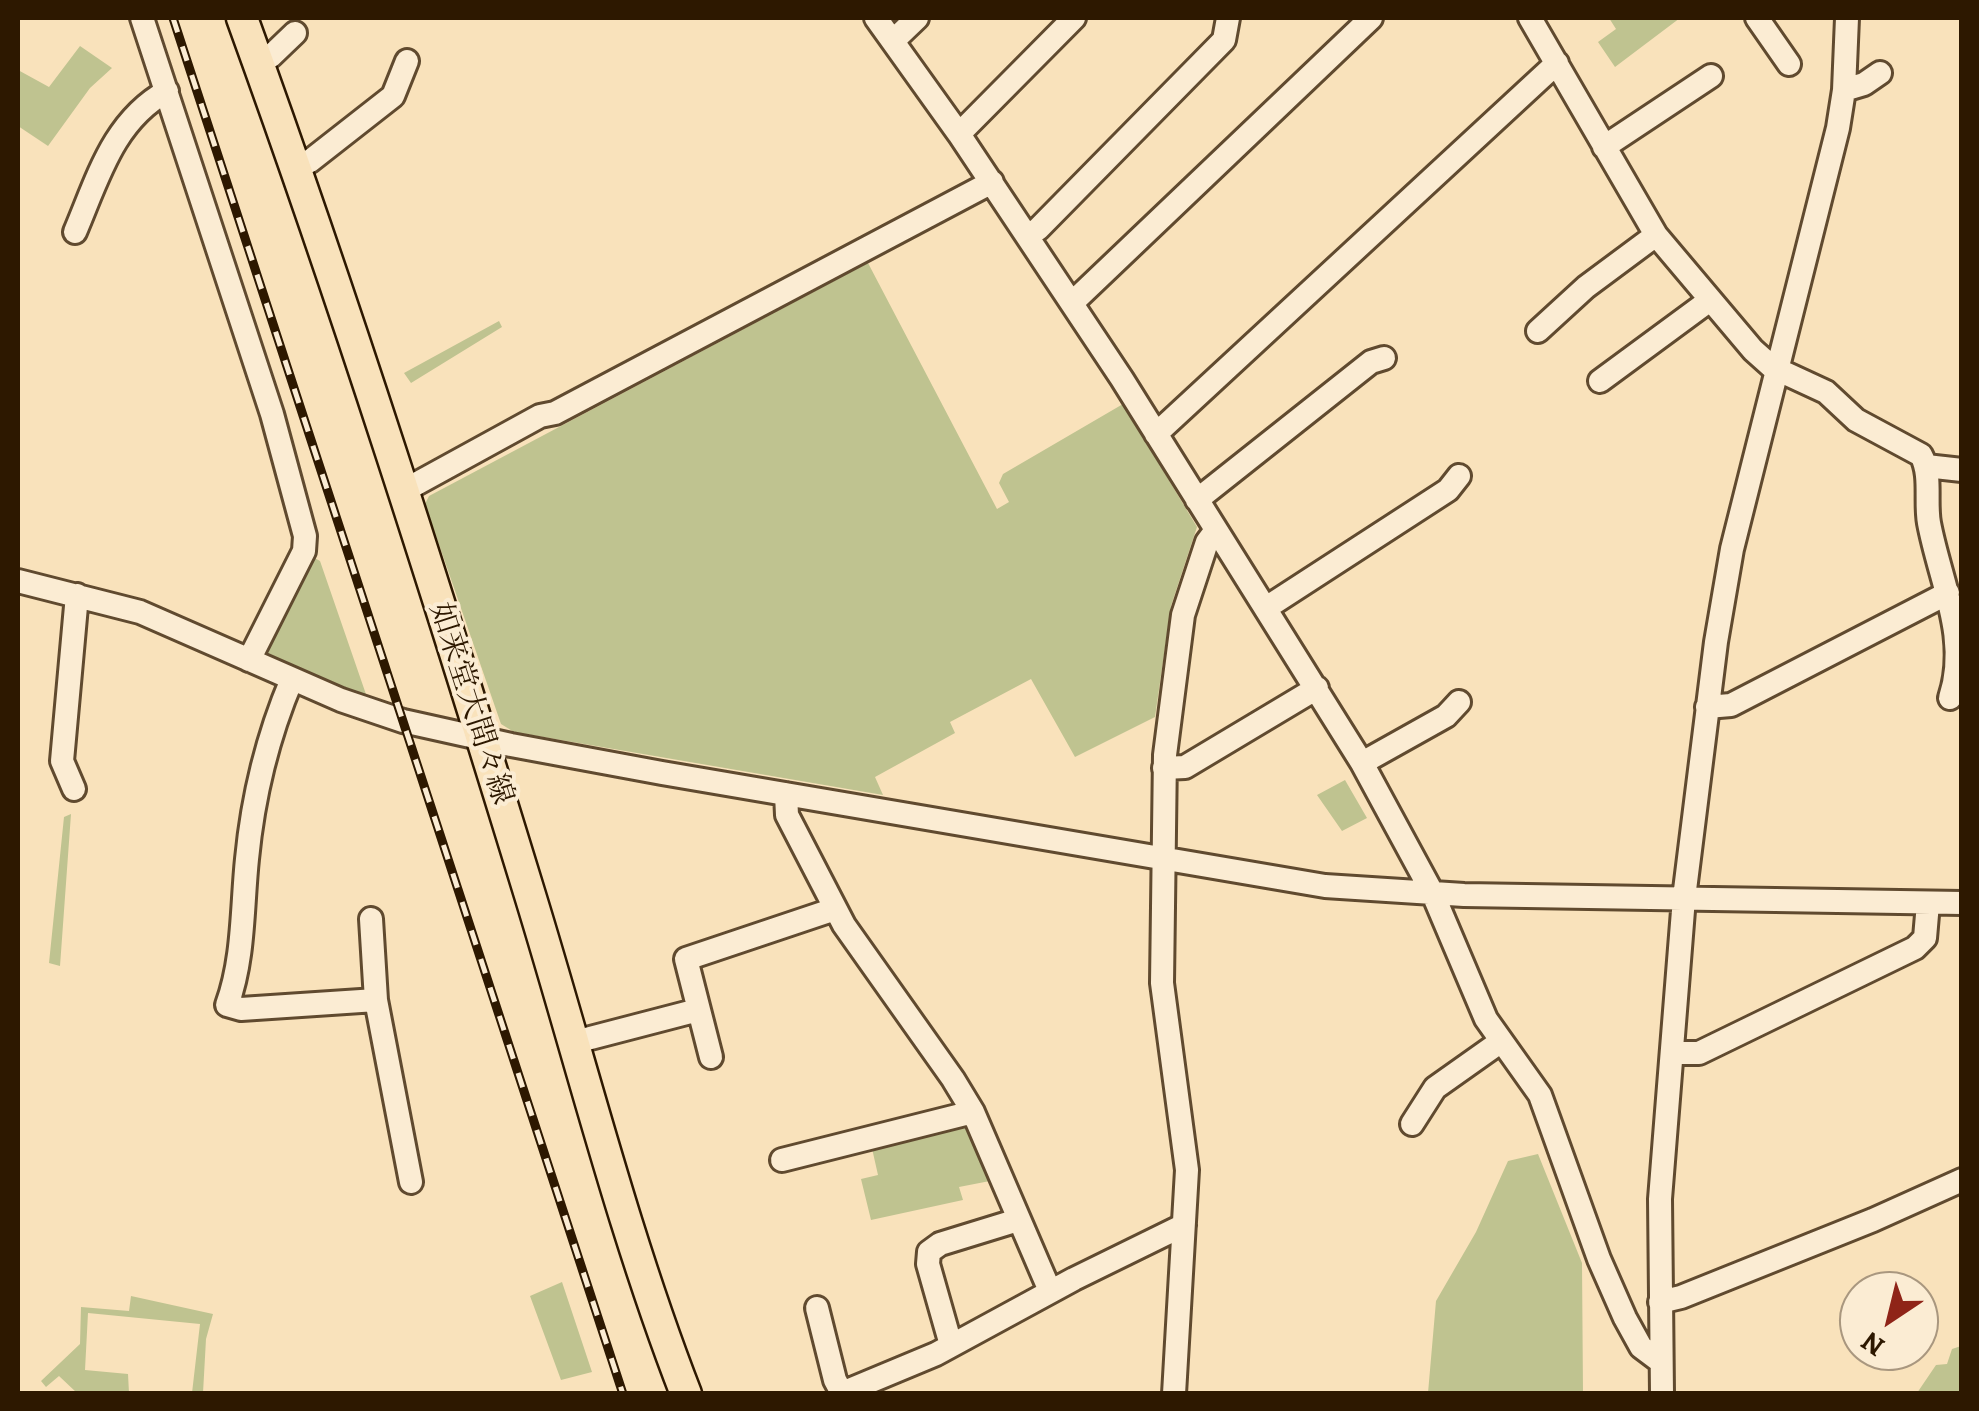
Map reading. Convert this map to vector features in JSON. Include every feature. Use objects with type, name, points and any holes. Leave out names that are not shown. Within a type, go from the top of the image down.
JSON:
[{"type":"main road","name":"如来堂大間々線","points":[[242,18],[296,168],[481,738],[629,1226],[686,1394]]},
{"type":"street","points":[[142,18],[272,414],[305,536],[300,561],[249,660]]},
{"type":"street","points":[[876,18],[1072,303],[1362,762],[1433,894],[1477,1001],[1500,1042],[1540,1095],[1599,1259],[1625,1318],[1641,1348],[1661,1362]]},
{"type":"street","points":[[893,41],[917,18]]},
{"type":"street","points":[[959,134],[1074,18]]},
{"type":"street","points":[[1027,236],[1224,40],[1228,18]]},
{"type":"street","points":[[1072,303],[1371,18]]},
{"type":"street","points":[[1530,18],[1656,236],[1762,360],[1820,388],[1856,420],[1919,452],[1926,466],[1930,526],[1948,593],[1956,646],[1950,698]]},
{"type":"street","points":[[1758,18],[1789,64]]},
{"type":"street","points":[[1662,1394],[1660,1199],[1684,898],[1707,707],[1728,569],[1834,146],[1844,90],[1845,18]]},
{"type":"street","points":[[258,62],[271,56],[296,33]]},
{"type":"street","points":[[296,168],[310,162],[393,96],[407,60]]},
{"type":"street","points":[[1156,434],[1557,63]]},
{"type":"street","points":[[1844,90],[1864,84],[1880,73]]},
{"type":"street","points":[[1604,147],[1711,76]]},
{"type":"street","points":[[75,232],[116,136],[131,117],[167,91]]},
{"type":"street","points":[[400,488],[416,484],[540,416],[555,413],[728,324],[992,182]]},
{"type":"street","points":[[1538,331],[1586,287],[1656,236]]},
{"type":"street","points":[[1600,380],[1710,300]]},
{"type":"street","points":[[1198,500],[1371,362],[1384,358]]},
{"type":"street","points":[[1926,466],[1962,470]]},
{"type":"street","points":[[1266,608],[1448,490],[1459,476]]},
{"type":"street","points":[[1174,1394],[1186,1154],[1162,983],[1164,768],[1183,615],[1206,542],[1216,530]]},
{"type":"street","points":[[18,582],[140,612],[366,710],[481,738],[1325,886],[1433,894],[1962,903]]},
{"type":"street","points":[[1707,707],[1731,704],[1948,593]]},
{"type":"street","points":[[74,788],[62,761],[77,595]]},
{"type":"street","points":[[292,679],[269,736],[258,786],[246,864],[245,907],[227,1005],[242,1009],[376,1000]]},
{"type":"street","points":[[1164,768],[1184,767],[1316,688]]},
{"type":"street","points":[[1362,762],[1446,716],[1459,702]]},
{"type":"street","points":[[786,794],[787,815],[835,909],[973,1112],[1050,1291]]},
{"type":"street","points":[[1672,1053],[1699,1052],[1915,948],[1927,932],[1928,903]]},
{"type":"street","points":[[711,1057],[685,963],[689,956],[835,909]]},
{"type":"street","points":[[371,919],[376,1000],[411,1182]]},
{"type":"street","points":[[574,1042],[698,1010]]},
{"type":"street","points":[[1412,1124],[1435,1088],[1500,1042]]},
{"type":"street","points":[[782,1160],[973,1112]]},
{"type":"street","points":[[1660,1302],[1681,1298],[1962,1180]]},
{"type":"street","points":[[951,1346],[928,1264],[929,1252],[940,1244],[1018,1220]]},
{"type":"street","points":[[816,1308],[841,1393],[951,1346],[1050,1291],[1184,1225]]},
{"type":"green space","points":[[1609,18],[1680,18],[1615,67],[1598,42],[1616,29]]},
{"type":"green space","points":[[80,46],[112,68],[90,88],[48,146],[18,126],[18,70],[49,87]]},
{"type":"green space","points":[[868,263],[997,509],[1009,502],[999,483],[1003,474],[1123,404],[1197,527],[1171,606],[1155,717],[1075,757],[1031,679],[950,722],[955,733],[875,777],[883,795],[514,732],[501,724],[425,504],[429,496]]},
{"type":"green space","points":[[499,321],[502,327],[411,383],[404,373]]},
{"type":"green space","points":[[311,556],[320,561],[369,703],[268,658],[266,653]]},
{"type":"green space","points":[[1345,780],[1367,818],[1342,831],[1317,795]]},
{"type":"green space","points":[[71,814],[60,966],[49,963],[64,817]]},
{"type":"green space","points":[[970,1124],[995,1180],[959,1187],[963,1200],[871,1220],[861,1179],[878,1175],[871,1144]]},
{"type":"green space","points":[[1538,1154],[1582,1263],[1583,1393],[1428,1393],[1436,1301],[1476,1232],[1508,1161]]},
{"type":"green space","points":[[562,1282],[592,1372],[561,1380],[530,1296]]},
{"type":"green space","points":[[131,1296],[213,1314],[206,1339],[203,1393],[192,1393],[200,1324],[88,1313],[85,1370],[128,1374],[129,1393],[77,1393],[59,1376],[46,1387],[41,1381],[80,1344],[81,1307],[129,1311]]},
{"type":"green space","points":[[1961,1346],[1961,1393],[1917,1393],[1932,1371],[1947,1364],[1952,1349]]},
{"type":"railway","points":[[173,18],[623,1394]]}]
